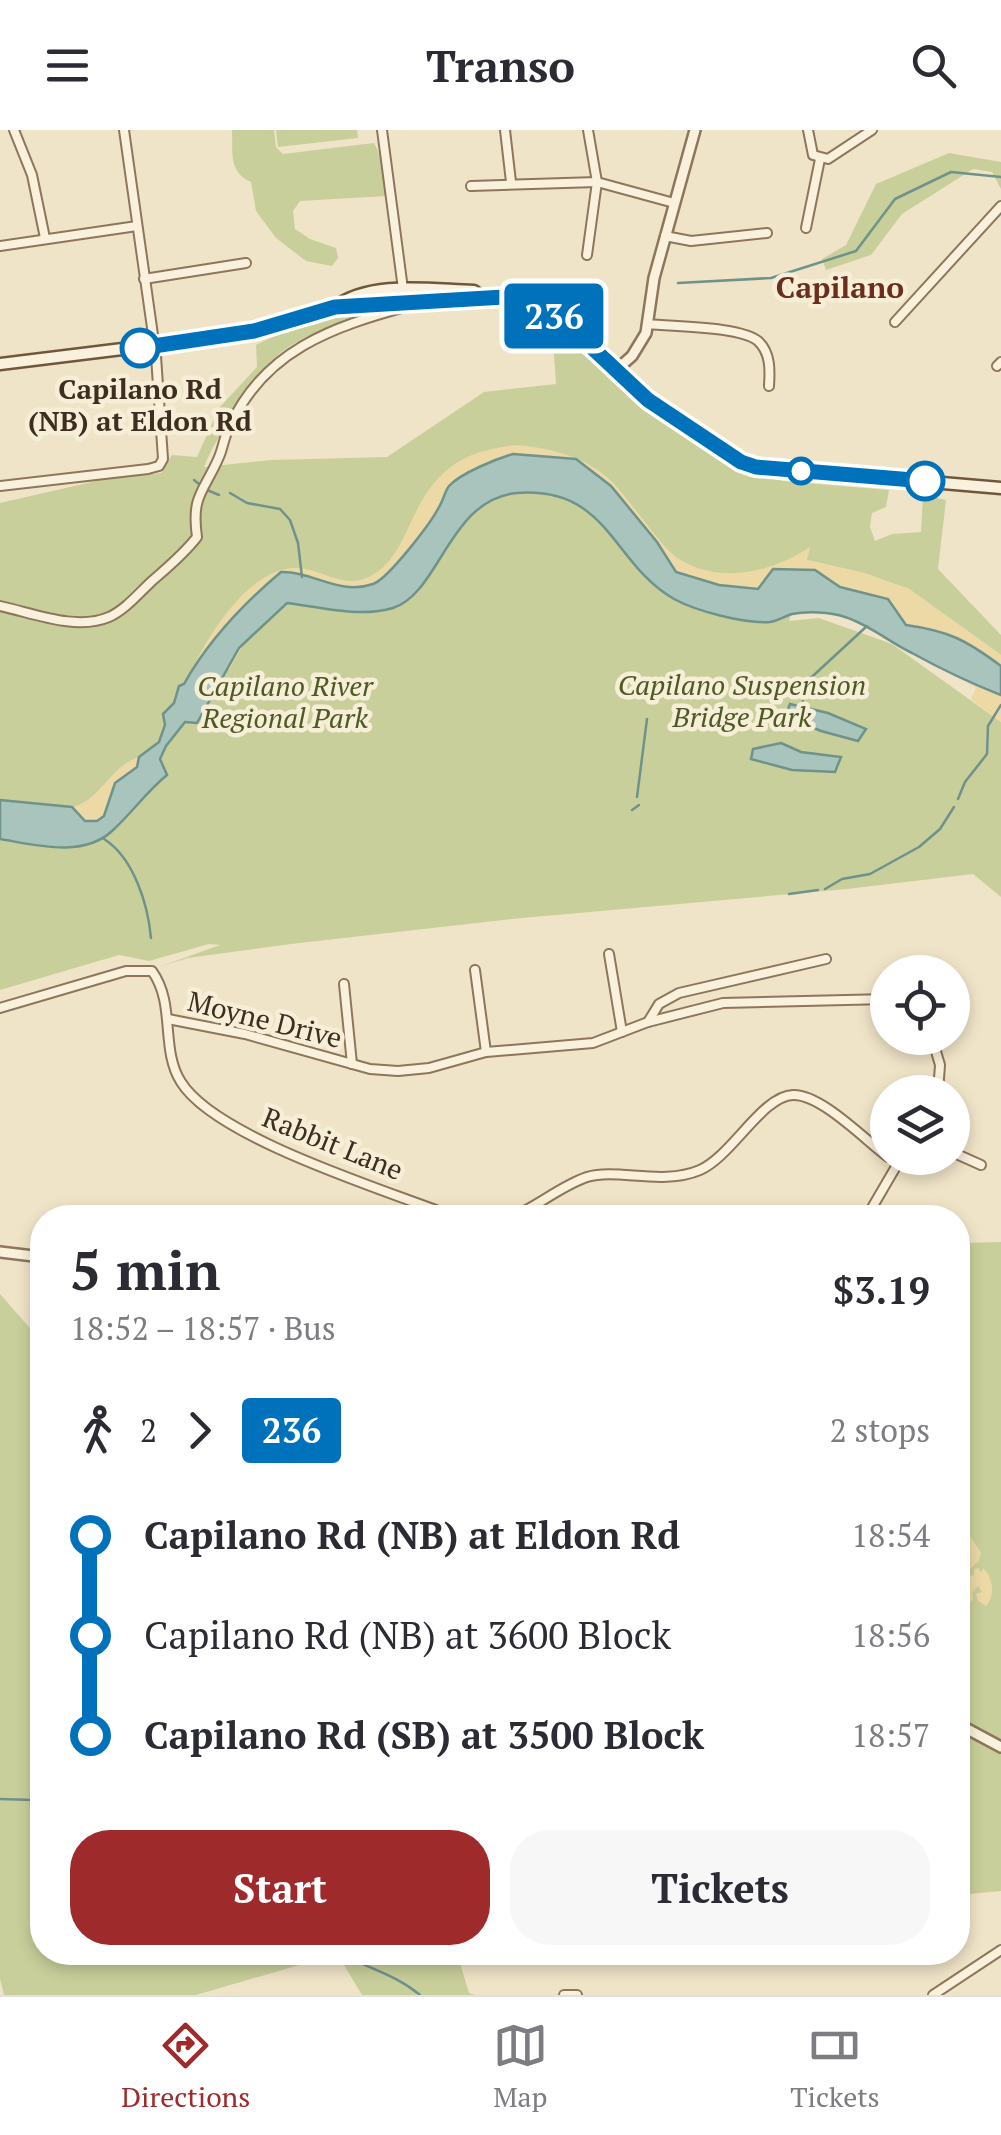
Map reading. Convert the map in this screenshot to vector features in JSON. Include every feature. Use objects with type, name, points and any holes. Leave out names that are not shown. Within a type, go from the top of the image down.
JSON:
[{"type":"main road","points":[[367,304],[403,289]]},
{"type":"main road","points":[[335,307],[346,299],[403,289],[474,291],[482,296]]},
{"type":"main road","points":[[416,300],[460,291]]},
{"type":"main road","points":[[0,364],[254,331],[335,307],[482,296],[521,301],[551,313],[648,400],[741,462],[756,467],[1001,488]]},
{"type":"street","points":[[14,130],[32,175],[45,238]]},
{"type":"street","points":[[0,486],[148,469],[161,463],[164,447],[155,346],[124,130]]},
{"type":"street","points":[[0,606],[84,622],[119,611],[198,537],[198,492],[216,462],[228,428],[262,374],[301,346],[416,300],[403,289],[382,130]]},
{"type":"street","points":[[505,130],[511,182]]},
{"type":"street","points":[[587,255],[597,182],[588,130]]},
{"type":"street","points":[[615,371],[640,345],[648,324],[654,278],[695,130]]},
{"type":"street","points":[[806,228],[817,157],[808,130]]},
{"type":"street","points":[[817,157],[828,159],[872,130]]},
{"type":"street","points":[[471,186],[597,182],[674,203]]},
{"type":"street","points":[[895,322],[1001,206]]},
{"type":"street","points":[[0,246],[137,226]]},
{"type":"street","points":[[666,236],[692,241],[768,233]]},
{"type":"street","points":[[144,280],[246,263]]},
{"type":"street","points":[[648,324],[746,334],[760,343],[768,358],[769,386]]},
{"type":"street","points":[[610,954],[622,1032]]},
{"type":"street","name":"Moyne Drive","points":[[648,1022],[659,1004],[679,993],[826,959]]},
{"type":"street","name":"Rabbit Lane","points":[[0,1008],[126,970],[148,969],[162,987],[174,1067],[193,1098],[258,1141],[423,1205]]},
{"type":"street","points":[[475,970],[486,1052]]},
{"type":"street","name":"Moyne Drive","points":[[344,984],[352,1064]]},
{"type":"street","name":"Moyne Drive","points":[[168,1018],[246,1034],[370,1069],[410,1070],[442,1066],[486,1052],[593,1043],[648,1022],[722,1003],[870,999]]},
{"type":"street","points":[[535,1205],[588,1177],[674,1177],[700,1170],[721,1158],[776,1100],[790,1094],[817,1102],[870,1142]]},
{"type":"street","points":[[970,1159],[981,1164]]},
{"type":"street","points":[[872,1205],[886,1175]]},
{"type":"street","points":[[0,1252],[30,1256]]},
{"type":"street","points":[[970,1730],[1001,1747]]},
{"type":"street","points":[[933,1995],[1001,1950]]},
{"type":"street","points":[[564,1995],[577,1995]]},
{"type":"green space","points":[[232,130],[274,130],[276,147],[283,154],[374,143],[387,196],[300,201],[293,211],[295,229],[336,248],[338,258],[332,266],[306,261],[276,238],[256,211],[251,182],[235,167]]},
{"type":"green space","points":[[276,130],[357,130],[358,138],[278,147]]},
{"type":"green space","points":[[949,153],[1001,162],[1001,189],[992,172],[973,169],[902,214],[871,255],[826,270],[822,259],[846,245],[876,184]]},
{"type":"green space","name":"Capilano River Regional Park","points":[[387,308],[321,331],[284,350],[239,404],[204,467],[271,460],[387,457],[484,392],[556,384],[552,327],[654,416],[738,471],[783,481],[889,490],[886,507],[872,513],[870,527],[875,541],[892,534],[921,532],[923,495],[946,500],[938,569],[1001,635],[1001,655],[909,589],[864,573],[807,560],[789,621],[819,618],[892,644],[1001,722],[1001,897],[973,874],[291,944],[188,958],[159,967],[220,945],[209,944],[149,961],[119,955],[0,990],[0,503],[105,479],[161,473],[172,455],[197,457],[219,408],[257,367],[256,345],[303,326]]},
{"type":"green space","points":[[1001,1242],[1001,1891],[970,1894],[970,1243]]},
{"type":"green space","points":[[0,1294],[30,1328],[30,1965],[299,1965],[196,1995],[4,1995],[0,1979]]},
{"type":"green space","points":[[344,1965],[461,1965],[469,1993],[475,1995],[362,1995]]},
{"type":"sand","points":[[515,445],[564,454],[598,470],[671,553],[695,567],[712,572],[746,572],[779,563],[810,547],[807,560],[864,573],[909,589],[1001,655],[1001,722],[971,699],[976,688],[851,619],[816,612],[771,621],[744,620],[706,612],[672,598],[652,583],[589,512],[570,500],[546,493],[516,493],[493,500],[475,513],[459,529],[421,586],[408,600],[392,608],[353,612],[286,603],[254,632],[230,669],[192,670],[233,605],[263,578],[297,568],[346,581],[366,578],[393,556],[429,489],[451,467],[478,453]]},
{"type":"sand","points":[[139,757],[137,767],[115,783],[104,816],[97,821],[84,821],[72,807],[90,798],[120,768]]},
{"type":"sand","points":[[970,1536],[981,1552],[979,1561],[970,1569]]},
{"type":"sand","points":[[979,1568],[981,1573],[983,1568],[992,1587],[989,1602],[986,1606],[978,1601],[976,1594],[982,1592],[978,1586],[972,1593],[970,1602],[970,1576],[974,1575],[974,1569]]},
{"type":"water","points":[[513,454],[576,459],[611,486],[676,572],[719,585],[758,589],[773,569],[815,570],[840,587],[888,599],[906,625],[956,638],[1001,666],[1001,695],[845,617],[804,612],[760,622],[721,616],[683,604],[653,584],[591,514],[548,494],[517,493],[494,499],[476,511],[460,528],[423,585],[393,608],[353,612],[287,603],[239,648],[197,723],[185,722],[166,746],[160,759],[167,775],[112,831],[73,847],[0,839],[0,800],[72,807],[85,821],[97,821],[104,816],[115,783],[137,767],[139,757],[159,742],[165,725],[163,714],[174,703],[179,686],[227,624],[281,572],[349,587],[373,584],[389,572],[419,537],[454,481]]},
{"type":"water","points":[[790,704],[828,713],[866,729],[858,741],[821,731],[785,716]]},
{"type":"water","points":[[781,743],[801,752],[841,757],[835,772],[792,770],[751,759],[753,749]]},
{"type":"waterway","points":[[678,283],[771,278],[856,251],[895,199],[951,172],[1001,177]]},
{"type":"waterway","points":[[194,480],[199,484]]},
{"type":"waterway","points":[[207,490],[219,495]]},
{"type":"waterway","points":[[230,493],[247,503],[280,509],[290,520],[298,543],[302,577]]},
{"type":"waterway","points":[[802,691],[802,686],[867,626]]},
{"type":"waterway","points":[[803,701],[803,707]]},
{"type":"waterway","points":[[958,799],[965,782],[987,754],[988,726],[1001,705]]},
{"type":"waterway","points":[[637,797],[647,719]]},
{"type":"waterway","points":[[632,810],[639,805]]},
{"type":"waterway","points":[[825,889],[842,879],[870,874],[919,847],[940,829],[954,807]]},
{"type":"waterway","points":[[104,839],[124,858],[138,883],[151,938]]},
{"type":"waterway","points":[[789,894],[818,890]]},
{"type":"waterway","points":[[0,1799],[30,1800]]},
{"type":"waterway","points":[[365,1965],[420,1995]]},
{"type":"bus line","name":"236","points":[[140,348],[254,331],[335,307],[504,297],[551,313],[648,400],[741,462],[756,467],[925,481]]},
{"type":"place","name":"Capilano Rd (NB) at Eldon Rd","points":[[140,348]]},
{"type":"district","name":"Capilano","points":[[840,287]]},
{"type":"park label","name":"Capilano Suspension Bridge Park","points":[[742,700]]}]
